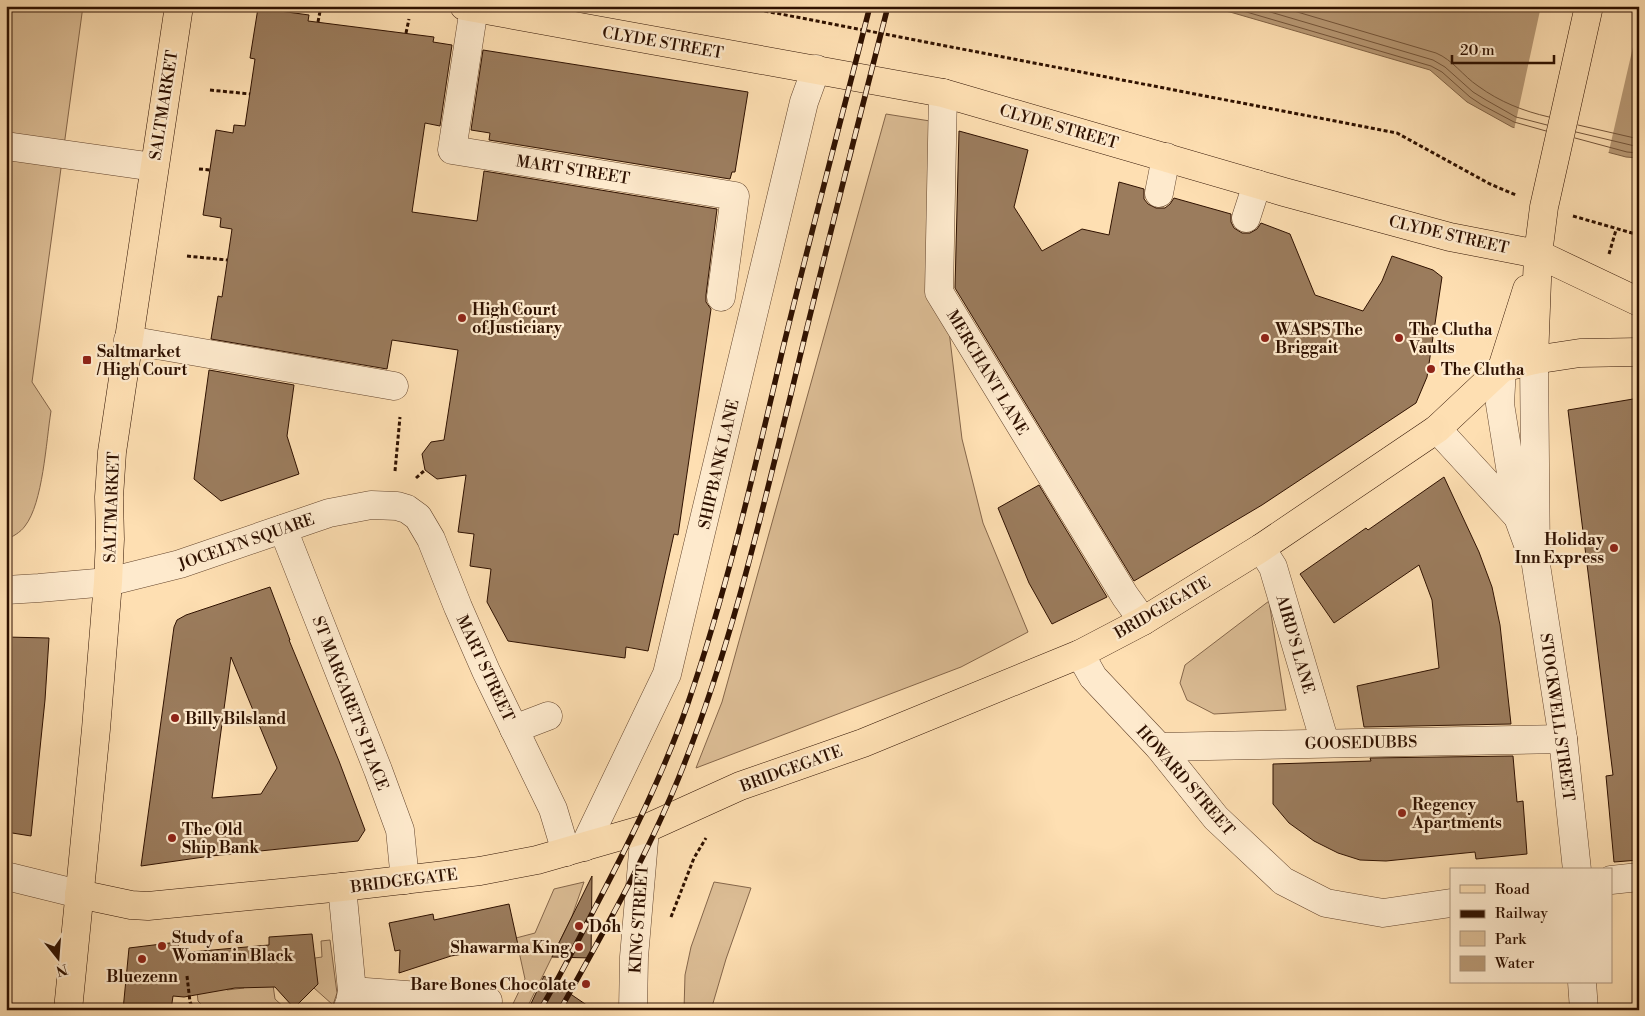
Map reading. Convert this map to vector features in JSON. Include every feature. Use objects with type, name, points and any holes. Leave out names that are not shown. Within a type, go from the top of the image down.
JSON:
[{"type":"main road","name":"SALTMARKET","points":[[68,1010],[96,729],[108,582],[111,467],[178,6]]},
{"type":"main road","name":"STOCKWELL STREET","points":[[1534,360],[1538,254],[1544,207],[1589,6]]},
{"type":"main road","name":"CLYDE STREET","points":[[469,7],[943,93],[1257,184],[1450,237],[1538,254],[1639,302]]},
{"type":"main road","name":"STOCKWELL STREET","points":[[1502,368],[1538,254]]},
{"type":"main road","points":[[1437,429],[1502,368],[1534,360],[1580,353],[1639,352]]},
{"type":"main road","name":"BRIDGEGATE","points":[[79,894],[131,905],[148,906],[406,880],[480,871],[575,850],[645,828],[740,786],[863,743],[1080,654],[1143,621],[1260,548],[1437,429]]},
{"type":"street","name":"MART STREET","points":[[469,7],[452,150],[735,196],[721,297]]},
{"type":"street","name":"SHIPBANK LANE","points":[[575,850],[668,674],[800,122],[816,69]]},
{"type":"street","name":"MERCHANT LANE","points":[[943,93],[939,292],[1125,596],[1143,621]]},
{"type":"street","points":[[6,146],[154,167]]},
{"type":"street","points":[[1159,193],[1166,157]]},
{"type":"street","points":[[1246,218],[1257,184]]},
{"type":"street","points":[[128,340],[394,386]]},
{"type":"street","name":"STOCKWELL STREET","points":[[1534,360],[1536,565],[1563,739],[1577,868]]},
{"type":"street","name":"STOCKWELL STREET","points":[[1502,368],[1500,404],[1518,517],[1536,565]]},
{"type":"street","name":"STOCKWELL STREET","points":[[1437,429],[1518,517]]},
{"type":"street","name":"MART STREET","points":[[386,505],[407,509],[418,517],[424,526],[458,607],[514,729],[575,850]]},
{"type":"street","name":"JOCELYN SQUARE","points":[[6,590],[108,582],[180,564],[347,508],[386,505]]},
{"type":"street","name":"ST MARGARET'S PLACE","points":[[284,529],[400,830],[406,880]]},
{"type":"street","name":"AIRD'S LANE","points":[[1260,548],[1273,568],[1325,743]]},
{"type":"street","name":"HOWARD STREET","points":[[1080,654],[1093,677],[1159,747],[1216,818],[1283,881],[1326,903],[1383,913],[1450,903]]},
{"type":"street","points":[[514,729],[548,716]]},
{"type":"street","name":"GOOSEDUBBS","points":[[1159,747],[1563,739]]},
{"type":"street","name":"KING STREET","points":[[633,1010],[634,957],[645,828]]},
{"type":"street","points":[[6,876],[79,894]]},
{"type":"street","points":[[1612,880],[1639,877]]},
{"type":"street","points":[[342,887],[349,1000],[488,1001]]},
{"type":"street","points":[[1582,984],[1584,1010]]},
{"type":"path","points":[[318,22],[321,6]]},
{"type":"path","points":[[739,6],[1397,133],[1490,184],[1544,207],[1639,235]]},
{"type":"path","points":[[406,33],[410,19]]},
{"type":"path","points":[[210,90],[250,94]]},
{"type":"path","points":[[199,168],[210,170]]},
{"type":"path","points":[[187,256],[227,260]]},
{"type":"path","points":[[394,471],[400,416],[395,416]]},
{"type":"path","points":[[415,479],[425,470]]},
{"type":"path","points":[[188,976],[190,1002],[194,1010]]},
{"type":"green space","points":[[6,6],[83,6],[32,382],[51,411],[45,455],[40,488],[31,516],[21,531],[6,540]]},
{"type":"green space","points":[[886,114],[930,121],[949,331],[962,439],[983,523],[1028,632],[961,667],[696,768],[722,702]]},
{"type":"green space","points":[[1269,601],[1286,710],[1214,714],[1187,700],[1180,683],[1185,665]]},
{"type":"green space","points":[[584,882],[572,916],[526,1010],[510,1010],[525,979],[516,938],[535,933],[554,889]]},
{"type":"green space","points":[[714,882],[751,888],[726,959],[711,1010],[684,1010],[685,975],[691,947]]},
{"type":"green space","points":[[330,940],[337,993],[333,1005],[314,988],[311,991],[315,958],[322,957],[321,941]]},
{"type":"green space","points":[[244,981],[273,985],[275,999],[287,1010],[207,1010],[198,1001],[197,992],[226,982],[227,990],[244,988]]},
{"type":"water","points":[[1198,6],[1639,6],[1639,158],[1626,157],[1512,127],[1467,102],[1430,70],[1230,12]]},
{"type":"pier","points":[[1541,6],[1639,6],[1639,21],[1608,155],[1514,130]]},
{"type":"building","name":"High Court of Justiciary","points":[[258,8],[309,15],[308,21],[434,37],[433,42],[452,45],[440,126],[425,123],[412,212],[477,221],[484,171],[717,209],[706,295],[706,302],[711,309],[678,535],[674,534],[648,651],[626,647],[625,658],[508,641],[487,602],[491,569],[470,566],[474,534],[458,532],[466,475],[437,479],[425,470],[422,454],[431,442],[444,440],[458,350],[392,340],[387,369],[211,339],[218,296],[222,297],[232,229],[220,227],[221,218],[203,215],[216,130],[233,133],[234,125],[245,126],[255,59],[250,58]]},
{"type":"building","points":[[483,50],[748,92],[735,172],[732,172],[730,179],[489,140],[490,133],[471,130]]},
{"type":"building","points":[[959,131],[1028,150],[1014,207],[1042,251],[1082,229],[1109,235],[1119,182],[1144,189],[1144,199],[1148,204],[1156,208],[1165,208],[1174,198],[1231,214],[1231,222],[1234,228],[1242,233],[1250,233],[1257,229],[1261,223],[1290,234],[1315,295],[1363,311],[1382,281],[1392,256],[1433,270],[1442,277],[1427,377],[1416,403],[1262,505],[1134,581],[955,288]]},
{"type":"building","points":[[209,370],[294,385],[287,436],[299,474],[221,501],[194,479]]},
{"type":"building","points":[[1639,398],[1639,860],[1614,862],[1606,776],[1613,775],[1568,410]]},
{"type":"building","points":[[1444,477],[1479,552],[1492,587],[1500,625],[1511,724],[1364,727],[1357,686],[1439,668],[1432,600],[1419,565],[1334,623],[1300,574]]},
{"type":"building","points":[[1039,485],[1107,597],[1052,624],[1029,583],[998,508]]},
{"type":"building","points":[[270,587],[289,640],[365,830],[358,841],[211,856],[141,866],[174,627],[177,620],[186,615]],"holes":[[[231,657],[277,768],[261,794],[212,798]]]},
{"type":"building","points":[[6,637],[49,638],[45,700],[31,836],[6,832]]},
{"type":"building","name":"Regency Apartments","points":[[1513,756],[1517,802],[1523,801],[1527,854],[1476,859],[1475,852],[1386,861],[1360,860],[1338,853],[1314,841],[1289,823],[1273,804],[1273,764],[1371,761],[1370,758]]},
{"type":"building","points":[[592,876],[591,958],[552,957]]},
{"type":"building","points":[[509,904],[518,945],[451,956],[399,973],[400,950],[395,951],[389,923],[433,914],[434,920]]},
{"type":"building","points":[[312,934],[318,984],[294,1008],[275,987],[235,988],[184,997],[173,996],[171,1010],[123,1010],[129,948],[178,942],[179,953],[269,945],[269,937]]},
{"type":"building","points":[[544,976],[594,1010],[528,1010]]},
{"type":"railway","points":[[540,1010],[563,970],[635,829],[669,754],[688,703],[716,615],[740,527],[870,6]]},
{"type":"railway","points":[[560,1010],[626,890],[656,829],[683,767],[716,675],[756,535],[888,6]]},
{"type":"place","name":"High Court of Justiciary","points":[[462,318]]},
{"type":"place","name":"WASPS The Briggait","points":[[1265,338]]},
{"type":"place","name":"The Clutha Vaults","points":[[1399,338]]},
{"type":"place","name":"Saltmarket / High Court","points":[[87,360]]},
{"type":"place","name":"The Clutha","points":[[1431,369]]},
{"type":"place","name":"Holiday Inn Express","points":[[1614,548]]},
{"type":"place","name":"Billy Bilsland","points":[[175,718]]},
{"type":"place","name":"Regency Apartments","points":[[1402,813]]},
{"type":"place","name":"The Old Ship Bank","points":[[172,838]]},
{"type":"place","name":"Doh","points":[[579,926]]},
{"type":"place","name":"Study of a Woman in Black","points":[[162,946]]},
{"type":"place","name":"Shawarma King","points":[[579,947]]},
{"type":"place","name":"Bluezenn","points":[[142,959]]},
{"type":"place","name":"Bare Bones Chocolate","points":[[586,984]]}]
